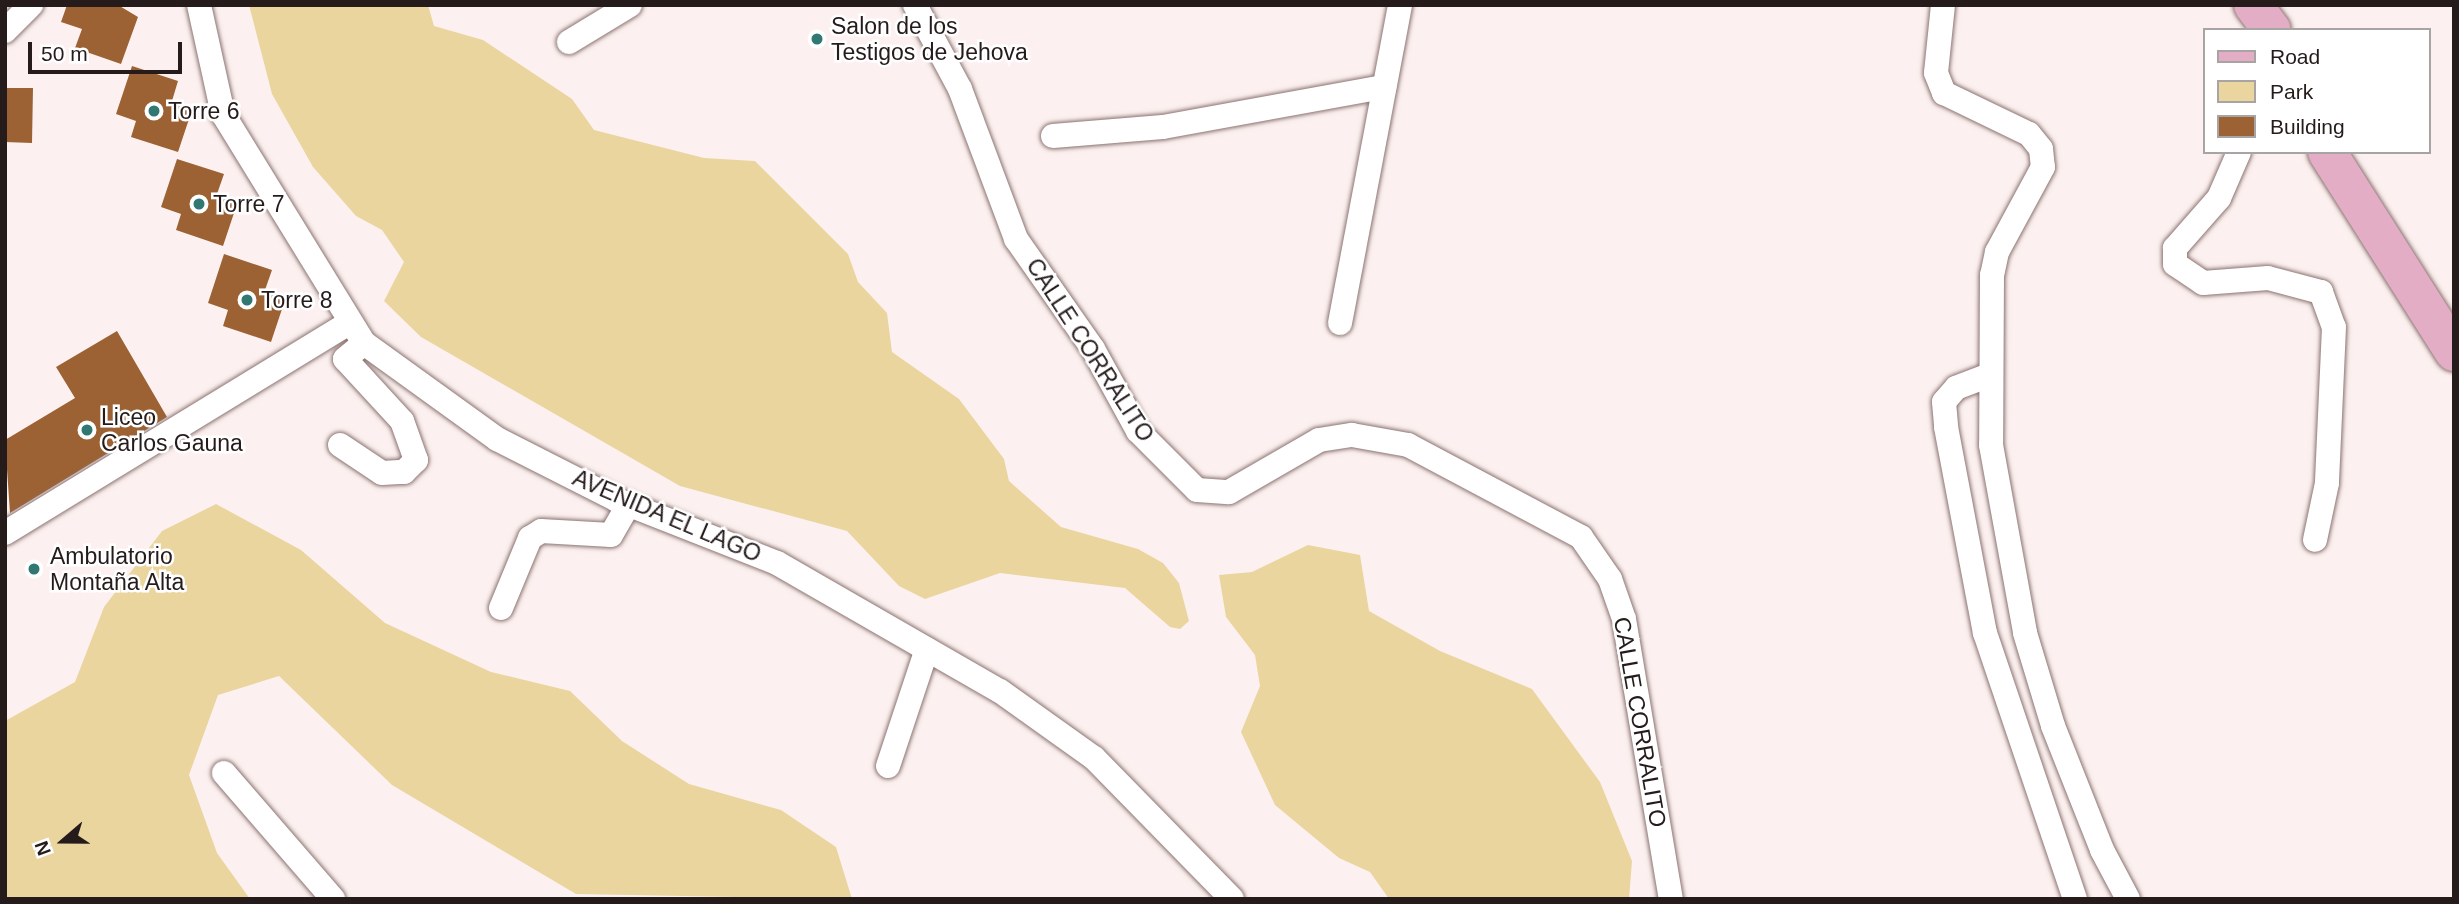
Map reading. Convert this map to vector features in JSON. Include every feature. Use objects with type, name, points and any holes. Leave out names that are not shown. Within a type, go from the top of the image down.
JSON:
[{"type":"main road","points":[[2224,5],[2241,28]]},
{"type":"main road","points":[[2253,5],[2270,28]]},
{"type":"main road","points":[[2328,154],[2454,352]]},
{"type":"main road","points":[[2352,154],[2454,317]]},
{"type":"street","points":[[5,31],[31,5]]},
{"type":"street","name":"AVENIDA EL LAGO","points":[[199,5],[223,114],[356,334],[497,439],[629,504],[777,563],[927,649],[1094,758],[1232,899]]},
{"type":"street","points":[[569,42],[630,5]]},
{"type":"street","name":"CALLE CORRALITO","points":[[915,5],[942,46],[1016,239],[1057,292],[1138,431],[1197,490],[1229,492],[1319,440],[1352,435],[1408,445],[1581,537],[1609,579],[1624,619],[1671,899]]},
{"type":"street","points":[[1340,323],[1400,5]]},
{"type":"street","points":[[1943,5],[1936,74],[1944,93],[2029,134],[2041,149],[2043,167],[2030,198],[1997,252],[1987,376],[1991,445],[2025,633],[2068,763],[2128,899]]},
{"type":"street","points":[[2262,5],[2271,28]]},
{"type":"street","points":[[1053,136],[1163,127],[1384,87]]},
{"type":"street","points":[[2238,154],[2219,198],[2175,247],[2175,264],[2203,283],[2268,278],[2321,292],[2334,327],[2327,483],[2315,540]]},
{"type":"street","points":[[340,445],[382,473],[404,472],[416,460],[402,421],[345,359],[356,334]]},
{"type":"street","points":[[5,533],[356,334]]},
{"type":"street","points":[[1987,376],[1956,388],[1944,402],[1946,427],[1985,633],[2075,899]]},
{"type":"street","points":[[501,608],[530,538],[541,531],[611,535],[629,504]]},
{"type":"street","points":[[888,765],[927,649]]},
{"type":"street","points":[[223,773],[333,899]]},
{"type":"green space","points":[[249,5],[428,5],[434,26],[483,40],[572,99],[594,130],[704,158],[755,161],[848,254],[858,282],[887,313],[892,352],[959,399],[1004,459],[1009,481],[1061,527],[1138,549],[1163,563],[1179,583],[1189,621],[1180,629],[1170,627],[1125,588],[1000,573],[925,599],[899,586],[847,531],[680,486],[421,337],[384,301],[404,262],[382,230],[356,216],[313,167],[272,94]]},
{"type":"green space","points":[[216,504],[301,550],[385,623],[491,672],[570,691],[622,741],[689,784],[781,810],[836,847],[852,899],[576,894],[392,785],[279,676],[218,695],[189,775],[217,853],[250,899],[5,899],[5,721],[75,682],[104,607],[162,531]]},
{"type":"green space","points":[[1308,545],[1360,555],[1369,611],[1440,651],[1532,689],[1600,782],[1632,861],[1629,899],[1389,899],[1370,872],[1339,858],[1275,805],[1241,732],[1260,686],[1255,655],[1226,617],[1219,575],[1252,572]]},
{"type":"building","points":[[67,5],[118,5],[138,17],[121,64],[75,48],[82,29],[61,22]]},
{"type":"building","name":"Torre 6","points":[[132,66],[178,81],[172,101],[193,107],[178,152],[131,137],[136,121],[116,114]]},
{"type":"building","points":[[5,88],[33,88],[32,143],[5,142]]},
{"type":"building","name":"Torre 7","points":[[177,159],[224,174],[217,194],[238,201],[223,246],[176,230],[181,214],[161,207]]},
{"type":"building","name":"Torre 8","points":[[224,254],[272,270],[265,290],[286,297],[271,342],[223,326],[228,310],[208,303]]},
{"type":"building","name":"Liceo Carlos Gauna","points":[[117,331],[167,417],[10,513],[5,440],[75,398],[56,367]]},
{"type":"place","name":"Salon de los Testigos de Jehova","points":[[817,39]]},
{"type":"place","name":"Torre 6","points":[[154,111]]},
{"type":"place","name":"Torre 7","points":[[199,204]]},
{"type":"place","name":"Torre 8","points":[[247,300]]},
{"type":"place","name":"Liceo Carlos Gauna","points":[[87,430]]},
{"type":"place","name":"Ambulatorio Montaña Alta","points":[[34,569]]}]
